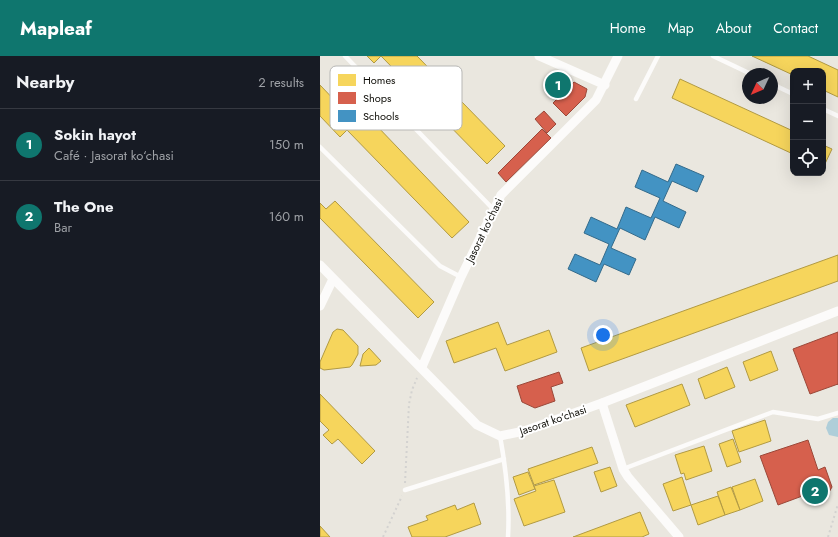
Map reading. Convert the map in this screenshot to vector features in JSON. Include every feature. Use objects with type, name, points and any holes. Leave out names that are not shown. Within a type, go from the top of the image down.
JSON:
[{"type":"street","points":[[539,56],[605,85]]},
{"type":"street","name":"Jasorat ko'chasi","points":[[422,367],[461,277],[501,195],[596,100],[605,85],[618,56]]},
{"type":"street","points":[[320,265],[422,367],[477,425],[500,436]]},
{"type":"street","points":[[320,306],[333,279]]},
{"type":"street","name":"Jasorat ko‘chasi","points":[[500,436],[524,431],[602,403],[838,311]]},
{"type":"street","points":[[602,403],[623,469],[628,477],[679,537]]},
{"type":"lane","points":[[345,56],[355,66]]},
{"type":"lane","points":[[636,99],[658,56]]},
{"type":"lane","points":[[713,56],[742,70]]},
{"type":"lane","points":[[778,87],[790,93]]},
{"type":"lane","points":[[826,110],[838,116]]},
{"type":"lane","points":[[417,130],[494,210]]},
{"type":"lane","points":[[320,146],[440,266],[461,277]]},
{"type":"lane","points":[[623,469],[774,412],[818,419],[838,412]]},
{"type":"lane","points":[[500,436],[504,459],[509,517],[508,537]]},
{"type":"lane","points":[[405,490],[504,459]]},
{"type":"path","points":[[383,537],[405,490],[410,404],[412,390],[422,367]]},
{"type":"path","points":[[828,537],[838,504]]},
{"type":"water","points":[[833,418],[838,418],[838,437],[829,435],[826,428],[828,422]]},
{"type":"building: Homes","points":[[367,56],[381,56],[374,63]]},
{"type":"building: Homes","points":[[381,56],[417,56],[427,66],[391,66]]},
{"type":"building: Homes","points":[[752,56],[808,56],[838,70],[838,97],[826,91],[826,68],[790,68],[790,74]]},
{"type":"building: Homes","points":[[680,79],[790,130],[790,153],[672,98]]},
{"type":"building: Homes","points":[[320,85],[330,95],[330,126],[320,116]]},
{"type":"building: Homes","points":[[462,102],[505,146],[487,164],[454,130],[462,130]]},
{"type":"building: Homes","points":[[333,130],[347,130],[340,137]]},
{"type":"building: Homes","points":[[347,130],[381,130],[469,222],[452,238]]},
{"type":"building: Homes","points":[[826,146],[832,149],[826,162]]},
{"type":"building: Homes","points":[[335,201],[434,302],[418,318],[320,218],[320,203],[326,209]]},
{"type":"building: Homes","points":[[838,255],[838,281],[589,371],[581,348]]},
{"type":"building: Homes","points":[[498,322],[507,345],[549,330],[557,352],[505,371],[496,348],[454,363],[446,341]]},
{"type":"building: Homes","points":[[337,329],[343,330],[358,346],[358,354],[350,367],[324,370],[320,368],[320,362],[333,332]]},
{"type":"building: Homes","points":[[369,348],[381,361],[376,365],[360,366],[363,354]]},
{"type":"building: Homes","points":[[771,351],[778,370],[750,381],[743,362]]},
{"type":"building: Homes","points":[[727,367],[735,387],[705,399],[698,379]]},
{"type":"building: Homes","points":[[682,384],[690,405],[635,427],[626,405]]},
{"type":"building: Homes","points":[[320,394],[375,451],[362,464],[338,439],[332,444],[323,435],[329,430],[320,421]]},
{"type":"building: Homes","points":[[765,420],[771,441],[739,452],[732,431]]},
{"type":"building: Homes","points":[[733,439],[741,462],[727,467],[719,444]]},
{"type":"building: Homes","points":[[704,446],[712,471],[686,480],[684,473],[681,474],[675,455]]},
{"type":"building: Homes","points":[[592,447],[598,463],[534,485],[528,469]]},
{"type":"building: Homes","points":[[610,467],[617,486],[601,492],[594,472]]},
{"type":"building: Homes","points":[[528,472],[535,489],[519,495],[513,477]]},
{"type":"building: Homes","points":[[682,477],[691,505],[673,511],[663,484]]},
{"type":"building: Homes","points":[[755,479],[763,501],[740,510],[732,487]]},
{"type":"building: Homes","points":[[554,480],[565,512],[524,526],[514,499],[536,491],[534,486]]},
{"type":"building: Homes","points":[[731,487],[740,510],[725,515],[717,492]]},
{"type":"building: Homes","points":[[718,496],[725,515],[698,525],[691,505]]},
{"type":"building: Homes","points":[[474,503],[481,524],[445,537],[412,537],[408,527],[428,520],[426,516],[455,505],[457,510]]},
{"type":"building: Homes","points":[[640,512],[649,534],[642,537],[573,537]]},
{"type":"building: Homes","points":[[320,526],[330,537],[320,537]]},
{"type":"building: Shops","points":[[555,76],[571,82],[557,96],[548,93],[544,87]]},
{"type":"building: Shops","points":[[574,82],[587,89],[585,97],[566,116],[553,103]]},
{"type":"building: Shops","points":[[544,111],[556,124],[547,133],[535,119]]},
{"type":"building: Shops","points":[[542,129],[551,138],[506,182],[498,173]]},
{"type":"building: Shops","points":[[838,332],[838,384],[810,394],[793,349]]},
{"type":"building: Shops","points":[[559,372],[563,383],[551,387],[555,401],[535,408],[522,402],[517,386]]},
{"type":"building: Shops","points":[[808,440],[818,470],[825,467],[832,487],[828,494],[807,501],[805,495],[778,505],[760,456]]},
{"type":"building: Schools","points":[[676,164],[704,176],[697,192],[672,181],[663,201],[686,212],[679,228],[655,217],[645,240],[620,228],[611,248],[636,259],[629,275],[604,264],[596,282],[568,269],[575,254],[600,265],[609,244],[584,233],[591,217],[617,229],[626,207],[651,218],[660,198],[635,187],[642,170],[668,182]]},
{"type":"place","name":"Sokin hayot","points":[[558,85]]},
{"type":"place","name":"The One","points":[[815,491]]}]
